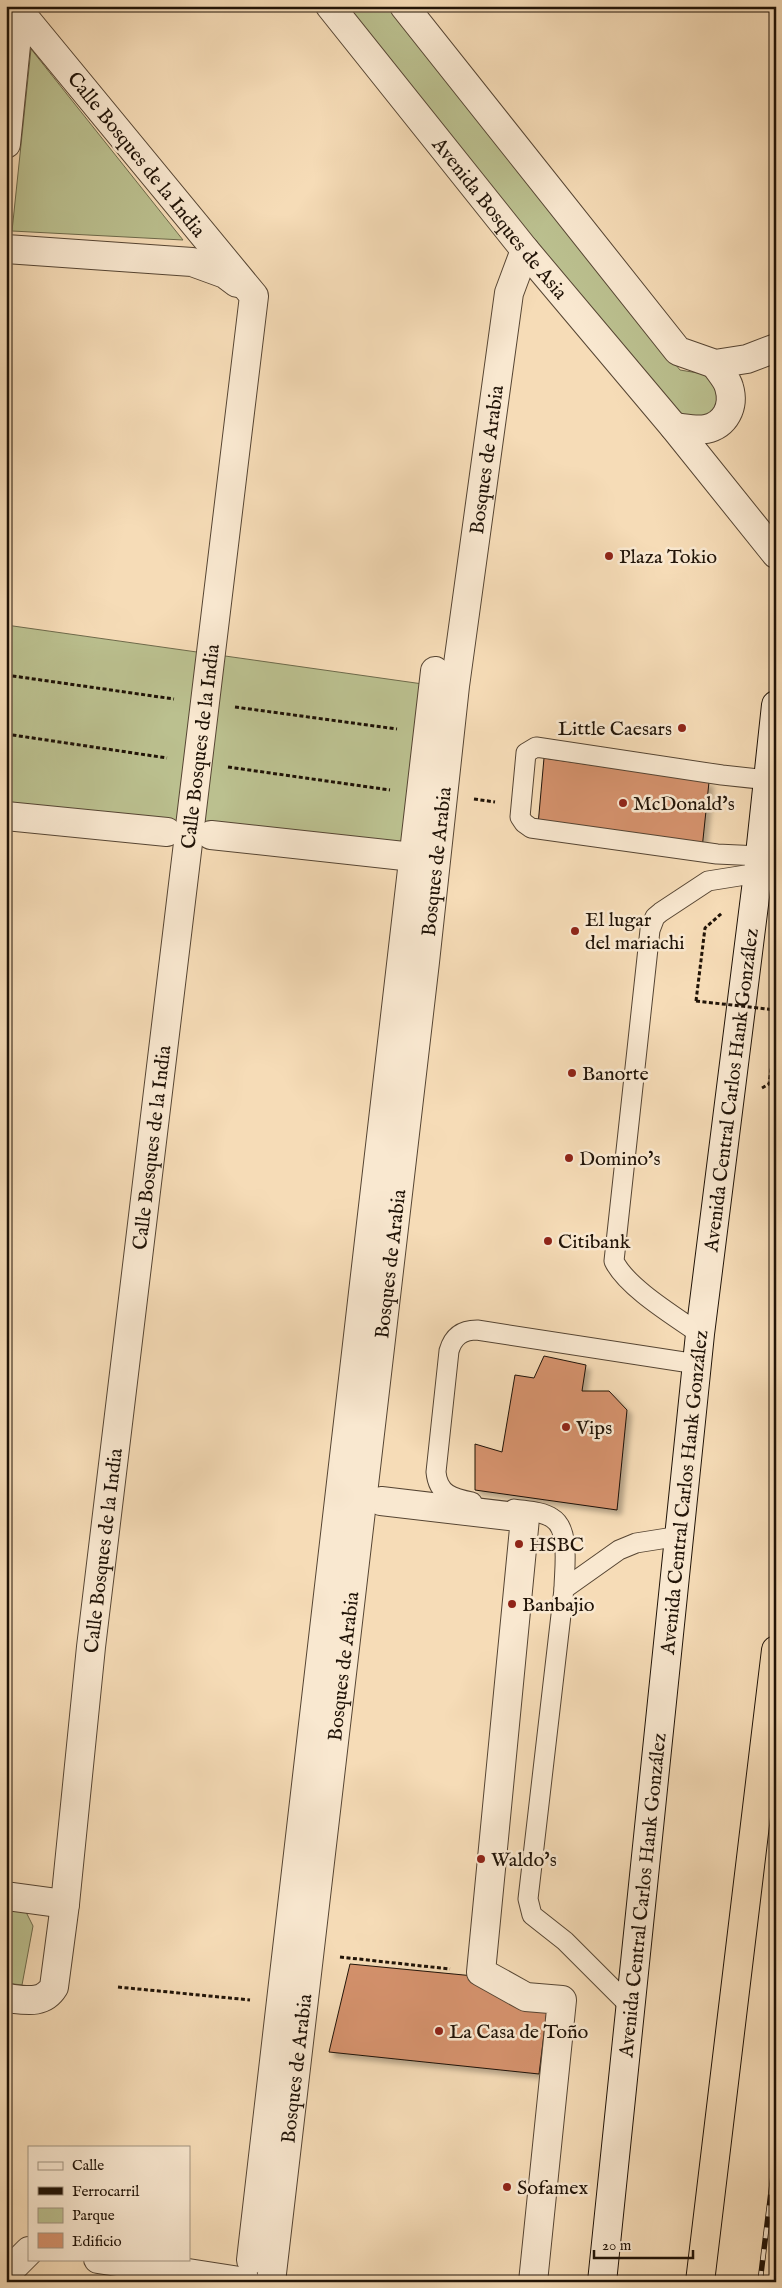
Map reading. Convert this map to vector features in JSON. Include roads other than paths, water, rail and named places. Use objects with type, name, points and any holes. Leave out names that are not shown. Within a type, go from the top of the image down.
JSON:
[{"type":"highway","points":[[700,2282],[776,1650]]},
{"type":"street","name":"Avenida Bosques de Asia","points":[[330,6],[525,250],[674,428],[776,554]]},
{"type":"street","points":[[404,6],[678,351],[715,364],[747,359],[776,348]]},
{"type":"street","points":[[6,144],[20,9]]},
{"type":"street","name":"Calle Bosques de la India","points":[[6,1998],[31,2000],[46,1997],[54,1987],[65,1904],[92,1638],[254,296],[20,9]]},
{"type":"street","name":"Calle Bosques de la India","points":[[6,250],[192,262],[225,274],[254,296]]},
{"type":"street","name":"Bosques de Arabia","points":[[271,2282],[424,972],[455,686],[509,293],[525,250]]},
{"type":"street","points":[[674,428],[704,430],[726,418],[731,398],[729,386],[715,364]]},
{"type":"street","points":[[111,2260],[249,2271],[435,670]]},
{"type":"street","name":"Avenida Central Carlos Hank González","points":[[602,2282],[700,1334],[759,865],[776,705]]},
{"type":"street","points":[[768,780],[776,753]]},
{"type":"street","points":[[6,816],[167,832]]},
{"type":"street","points":[[211,835],[413,857]]},
{"type":"street","points":[[381,1501],[525,1518],[481,1972],[526,1997],[562,2000],[533,2282]]},
{"type":"street","points":[[6,1896],[65,1904]]},
{"type":"street","points":[[6,2246],[28,2250]]},
{"type":"street","points":[[6,2274],[28,2251]]},
{"type":"lane","points":[[759,865],[717,854],[531,828],[520,817],[526,753],[536,747],[722,775],[768,780]]},
{"type":"lane","points":[[700,1334],[651,1299],[622,1274],[614,1261],[650,930],[655,917],[708,881],[759,865]]},
{"type":"lane","points":[[630,2006],[565,1941],[538,1921],[528,1907],[564,1589],[564,1539],[558,1523],[552,1517],[448,1496],[437,1482],[438,1454],[452,1342],[467,1330],[697,1364]]},
{"type":"lane","points":[[564,1589],[618,1550],[636,1543],[680,1536]]},
{"type":"railway","points":[[760,2282],[776,2151]]},
{"type":"place","name":"Plaza Tokio","points":[[609,556]]},
{"type":"place","name":"Little Caesars","points":[[682,728]]},
{"type":"place","name":"McDonald's","points":[[623,803]]},
{"type":"place","name":"El lugar del mariachi","points":[[575,931]]},
{"type":"place","name":"Banorte","points":[[572,1073]]},
{"type":"place","name":"Domino's","points":[[569,1158]]},
{"type":"place","name":"Citibank","points":[[548,1241]]},
{"type":"place","name":"Vips","points":[[566,1427]]},
{"type":"place","name":"HSBC","points":[[519,1544]]},
{"type":"place","name":"Banbajio","points":[[512,1604]]},
{"type":"place","name":"Waldo's","points":[[481,1859]]},
{"type":"place","name":"La Casa de Toño","points":[[439,2031]]},
{"type":"place","name":"Sofamex","points":[[507,2187]]}]
